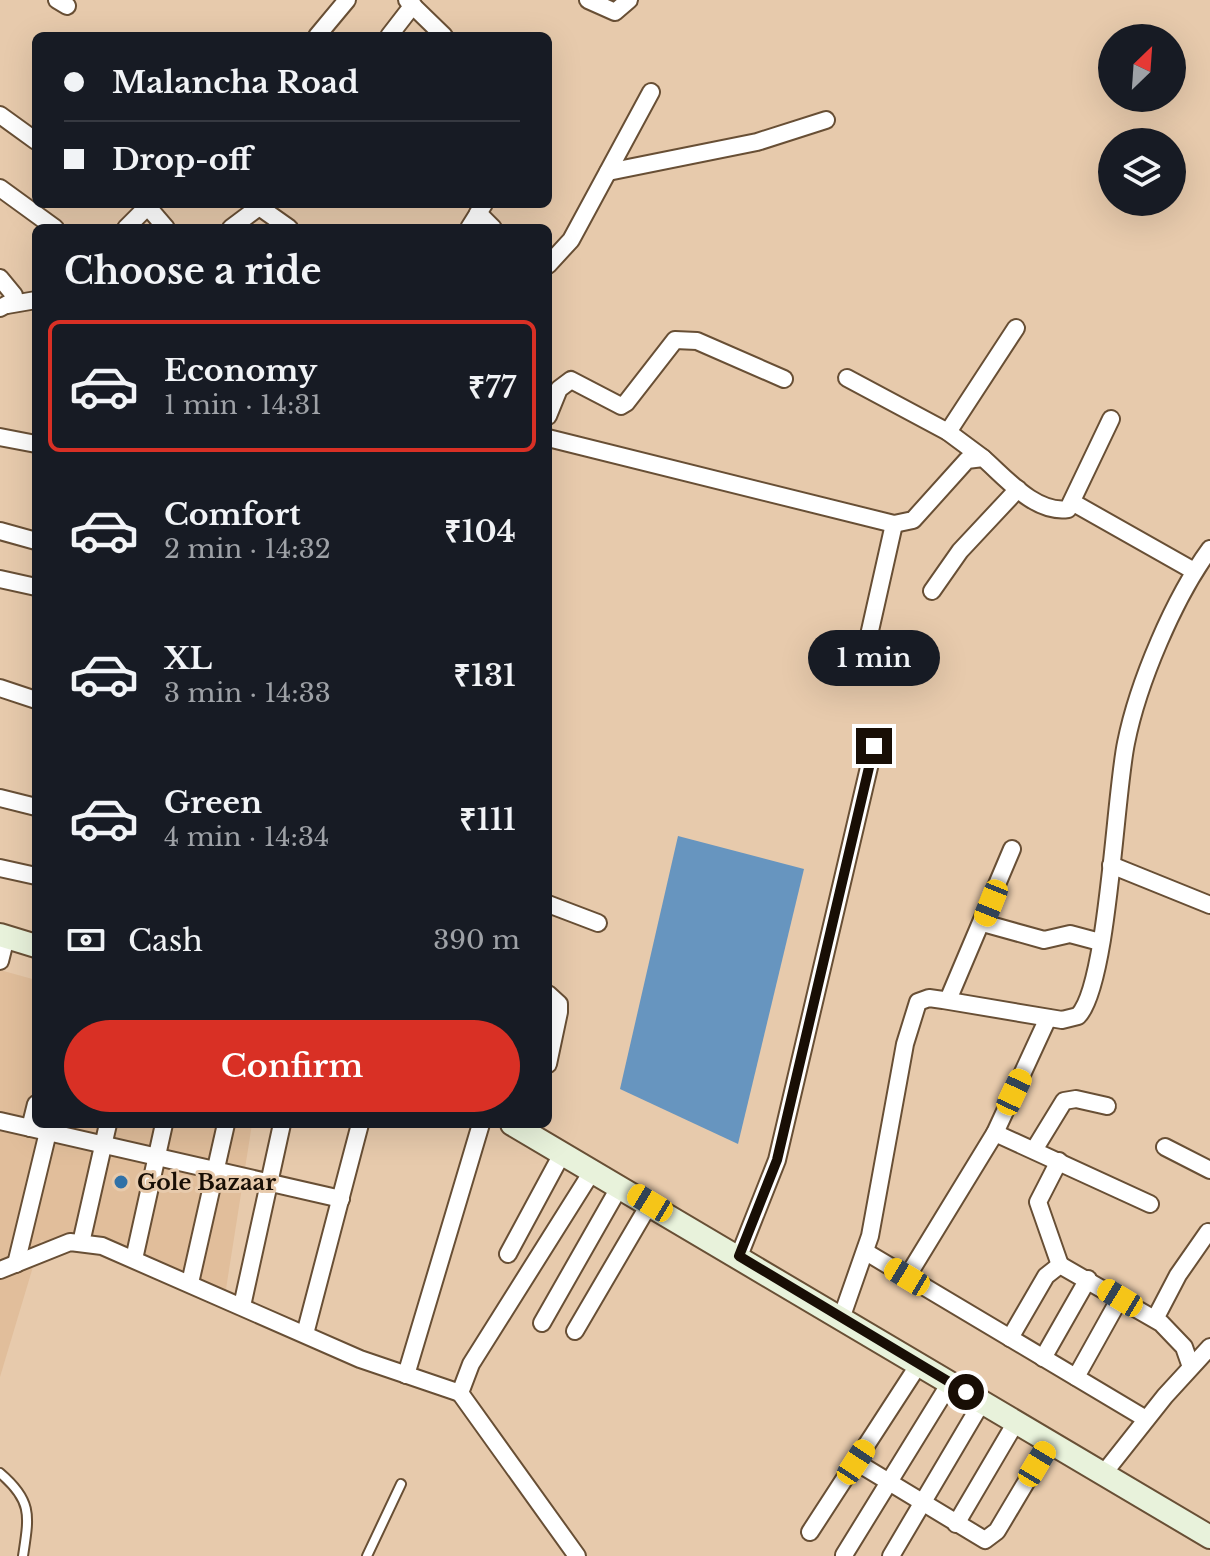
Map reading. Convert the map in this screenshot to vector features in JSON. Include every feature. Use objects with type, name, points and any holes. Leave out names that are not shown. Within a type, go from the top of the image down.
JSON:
[{"type":"main road","points":[[3,936],[32,945]]},
{"type":"main road","points":[[534,1130],[563,1152],[1210,1537]]},
{"type":"street","points":[[320,32],[347,0]]},
{"type":"street","points":[[588,0],[615,12],[629,0]]},
{"type":"street","points":[[391,32],[410,2],[440,32]]},
{"type":"street","points":[[552,261],[571,240],[651,92]]},
{"type":"street","points":[[0,115],[32,138]]},
{"type":"street","points":[[608,172],[757,142],[826,120]]},
{"type":"street","points":[[0,188],[50,224]]},
{"type":"street","points":[[130,224],[147,208]]},
{"type":"street","points":[[151,208],[163,224]]},
{"type":"street","points":[[236,224],[254,208]]},
{"type":"street","points":[[261,208],[283,224]]},
{"type":"street","points":[[0,278],[14,295],[13,301],[3,307]]},
{"type":"street","points":[[3,307],[32,301]]},
{"type":"street","points":[[948,432],[974,387],[1016,328]]},
{"type":"street","points":[[552,406],[559,389],[571,380],[621,406],[670,344],[682,338],[697,341],[784,379]]},
{"type":"street","points":[[847,378],[948,432],[1035,501],[1059,510],[1068,509],[1111,419]]},
{"type":"street","points":[[0,437],[32,443]]},
{"type":"street","points":[[552,439],[894,524],[913,520],[967,460],[983,458]]},
{"type":"street","points":[[932,591],[960,551],[1018,489]]},
{"type":"street","points":[[1072,502],[1194,571]]},
{"type":"street","points":[[867,644],[894,524]]},
{"type":"street","points":[[0,531],[32,540]]},
{"type":"street","points":[[842,1316],[866,1252],[914,1008],[924,999],[948,1000],[1048,1018],[1072,1019],[1083,1011],[1092,995],[1124,755],[1136,706],[1194,571],[1210,549]]},
{"type":"street","points":[[0,579],[32,586]]},
{"type":"street","points":[[0,688],[32,699]]},
{"type":"street","points":[[739,1256],[777,1160],[874,746]]},
{"type":"street","points":[[0,798],[32,806]]},
{"type":"street","points":[[948,1000],[1012,849]]},
{"type":"street","points":[[1111,865],[1210,905]]},
{"type":"street","points":[[0,868],[32,875]]},
{"type":"street","points":[[552,906],[598,923]]},
{"type":"street","points":[[983,923],[1044,940],[1070,934],[1100,942]]},
{"type":"street","points":[[0,961],[3,936]]},
{"type":"street","points":[[552,998],[559,1004],[552,1045]]},
{"type":"street","points":[[907,1277],[995,1133],[1048,1018]]},
{"type":"street","points":[[1034,1150],[1064,1101],[1076,1099],[1107,1106]]},
{"type":"street","points":[[30,1128],[32,1120]]},
{"type":"street","points":[[0,1121],[55,1130],[103,1145],[341,1199]]},
{"type":"street","points":[[81,1243],[107,1128]]},
{"type":"street","points":[[134,1259],[163,1128]]},
{"type":"street","points":[[190,1283],[225,1128]]},
{"type":"street","points":[[242,1306],[281,1128]]},
{"type":"street","points":[[305,1334],[359,1128]]},
{"type":"street","points":[[406,1375],[480,1128]]},
{"type":"street","points":[[8,1267],[55,1130]]},
{"type":"street","points":[[995,1133],[1150,1204]]},
{"type":"street","points":[[1165,1147],[1210,1170]]},
{"type":"street","points":[[508,1254],[563,1152]]},
{"type":"street","points":[[1059,1161],[1038,1202],[1060,1265],[1155,1319],[1179,1340],[1191,1367]]},
{"type":"street","points":[[468,1406],[471,1364],[593,1170]]},
{"type":"street","points":[[542,1323],[620,1186]]},
{"type":"street","points":[[575,1331],[650,1203]]},
{"type":"street","points":[[1155,1319],[1178,1275],[1208,1232]]},
{"type":"street","points":[[8,1267],[70,1242],[134,1259],[406,1375],[468,1406],[577,1556]]},
{"type":"street","points":[[866,1252],[1146,1419]]},
{"type":"street","points":[[1010,1338],[1046,1276],[1060,1265]]},
{"type":"street","points":[[1043,1358],[1088,1279]]},
{"type":"street","points":[[1076,1377],[1120,1298]]},
{"type":"street","points":[[1104,1473],[1146,1419],[1210,1347]]},
{"type":"street","points":[[810,1532],[919,1364]]},
{"type":"street","points":[[844,1555],[950,1383]]},
{"type":"street","points":[[891,1556],[982,1402]]},
{"type":"street","points":[[956,1524],[1016,1422]]},
{"type":"street","points":[[856,1462],[985,1540],[992,1538],[1050,1442]]},
{"type":"lane","points":[[0,1473],[24,1497],[27,1524],[23,1556]]},
{"type":"lane","points":[[367,1556],[401,1484]]},
{"type":"shaded area","name":"Gole Bazaar","points":[[0,970],[32,979],[32,1128],[251,1128],[226,1289],[41,1240],[0,1377]]},
{"type":"water","points":[[678,836],[804,869],[738,1144],[620,1089]]},
{"type":"place","name":"Gole Bazaar","points":[[121,1182]]},
{"type":"route","points":[[874,746],[771,1183],[739,1256],[966,1392]]}]
